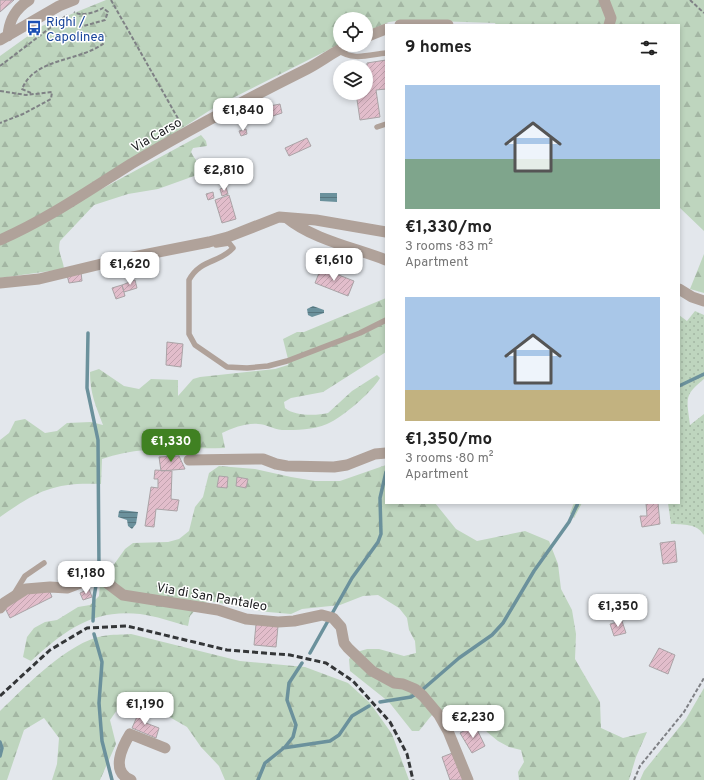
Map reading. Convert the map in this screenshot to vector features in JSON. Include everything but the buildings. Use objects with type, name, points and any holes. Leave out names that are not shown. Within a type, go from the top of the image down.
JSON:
[{"type":"street","points":[[4,38],[12,15],[29,0]]},
{"type":"street","points":[[604,0],[611,18],[609,24]]},
{"type":"street","points":[[4,38],[31,21],[73,5]]},
{"type":"street","points":[[373,34],[385,29]]},
{"type":"street","name":"Via Carso","points":[[0,240],[28,227],[236,104],[319,63],[335,52]]},
{"type":"street","points":[[286,217],[295,225],[312,233],[385,260]]},
{"type":"street","points":[[0,283],[39,279],[228,237],[273,218],[286,217],[385,232]]},
{"type":"street","points":[[680,290],[692,298],[704,302]]},
{"type":"street","points":[[189,460],[263,459],[287,466],[334,467],[347,465],[375,454],[385,453]]},
{"type":"street","name":"Via di San Pantaleo","points":[[0,608],[4,603],[26,590],[50,587],[67,588],[98,576],[123,595],[218,610],[246,619],[278,622],[294,621],[316,615],[328,615],[338,622],[344,643],[372,671],[394,683],[403,684],[415,689],[423,696],[439,715],[448,731],[468,780]]},
{"type":"street","points":[[131,780],[127,779],[121,770],[119,760],[121,750],[130,734],[165,748]]},
{"type":"lane","points":[[341,52],[346,56],[355,57],[385,53]]},
{"type":"lane","points":[[377,127],[385,124]]},
{"type":"lane","points":[[181,247],[186,250],[229,243],[232,245],[233,248],[230,251],[195,270],[189,280],[189,334],[195,345],[227,367],[247,368],[268,366],[287,361],[360,333],[385,320]]},
{"type":"lane","points":[[12,598],[25,576],[44,563]]},
{"type":"path","points":[[111,0],[186,133]]},
{"type":"path","points":[[690,0],[704,13]]},
{"type":"path","points":[[0,66],[58,24],[73,5],[77,14],[87,13],[103,8],[108,12],[105,20],[80,27],[77,34],[83,36],[100,36],[104,43],[87,53],[43,67],[25,82],[22,90],[31,93]]},
{"type":"path","points":[[0,91],[26,95],[31,93],[52,92],[51,99],[23,114],[0,123]]},
{"type":"path","points":[[634,780],[640,766],[684,712],[704,678]]},
{"type":"green space","points":[[106,0],[704,0],[704,231],[680,208],[680,24],[496,24],[404,20],[389,22],[373,29],[373,12],[333,12],[333,48],[215,107],[81,193],[96,192],[201,135],[206,141],[207,146],[193,148],[191,152],[207,173],[211,181],[197,175],[158,189],[128,194],[94,205],[60,241],[60,252],[64,269],[0,278],[0,56],[42,26]]},
{"type":"green space","points":[[704,254],[704,293],[690,289]]},
{"type":"green space","points":[[385,298],[385,353],[323,392],[291,398],[284,402],[285,408],[294,413],[317,415],[328,413],[352,391],[377,375],[380,378],[370,391],[334,421],[311,429],[299,430],[282,430],[264,425],[249,424],[222,433],[225,448],[147,450],[102,459],[101,484],[71,485],[47,490],[25,501],[0,517],[0,440],[9,433],[15,421],[25,419],[45,433],[57,431],[67,423],[91,422],[103,425],[92,393],[90,372],[99,369],[124,386],[139,389],[151,379],[178,380],[178,396],[193,379],[200,377],[275,369],[288,365],[283,339],[297,332],[304,332]]},
{"type":"green space","points":[[695,311],[704,315],[704,379],[690,394],[688,404],[690,425],[704,414],[704,535],[697,528],[671,524],[668,504],[680,504],[680,316],[687,321]]},
{"type":"green space","points":[[385,465],[385,504],[436,504],[456,529],[477,541],[525,531],[549,541],[558,564],[561,589],[572,610],[576,634],[575,659],[600,702],[601,728],[623,738],[647,732],[636,757],[629,780],[519,780],[518,772],[524,762],[521,750],[509,747],[498,741],[487,732],[471,712],[459,708],[448,713],[435,711],[419,731],[412,731],[389,702],[350,671],[349,659],[357,652],[367,649],[379,649],[404,656],[416,653],[415,641],[409,630],[407,618],[399,608],[378,595],[363,596],[340,605],[302,609],[291,614],[268,612],[209,601],[198,607],[190,616],[188,626],[140,614],[123,613],[107,615],[80,624],[55,640],[31,661],[23,657],[27,637],[34,628],[45,622],[57,620],[78,607],[90,605],[99,596],[100,584],[125,549],[133,543],[168,542],[179,539],[189,531],[195,507],[203,497],[209,473],[219,466],[255,469],[315,481],[340,481]]},
{"type":"green space","points":[[574,504],[581,504],[574,518],[570,513]]},
{"type":"green space","points":[[131,634],[240,661],[305,667],[348,683],[370,703],[392,734],[409,780],[225,780],[219,766],[201,747],[187,727],[166,715],[148,699],[124,700],[110,720],[116,744],[100,780],[52,780],[57,764],[59,738],[44,718],[24,730],[7,780],[0,780],[0,711],[34,678],[76,647],[90,640],[103,636]]},
{"type":"green space","points":[[704,688],[704,780],[640,780],[644,771],[686,719]]},
{"type":"water","points":[[320,193],[337,193],[337,202],[320,201]]},
{"type":"water","points":[[313,306],[324,310],[324,313],[312,317],[308,315],[307,309]]},
{"type":"water","points":[[119,511],[138,512],[136,524],[132,529],[128,526],[127,520],[118,517]]},
{"type":"waterway","points":[[88,333],[87,388],[98,440],[99,568],[94,597],[93,621]]},
{"type":"waterway","points":[[680,386],[704,374]]},
{"type":"waterway","points":[[310,653],[352,578],[378,542],[381,534],[380,498],[385,476]]},
{"type":"waterway","points":[[380,702],[411,697],[422,690],[459,658],[492,635],[503,623],[534,571],[569,522],[578,504]]},
{"type":"waterway","points":[[94,634],[102,662],[99,703],[102,741],[112,780]]},
{"type":"waterway","points":[[258,780],[265,763],[285,747],[293,737],[296,725],[287,700],[289,683],[302,663]]},
{"type":"waterway","points":[[283,748],[330,741],[339,735],[352,716],[369,706]]},
{"type":"waterway","points":[[0,742],[2,748],[0,756]]},
{"type":"railway","points":[[0,696],[50,650],[87,628],[127,626],[227,650],[290,655],[326,663],[353,681],[390,722],[407,754],[413,780]]},
{"type":"place","name":"Righi / Capolinea","points":[[34,28]]}]
